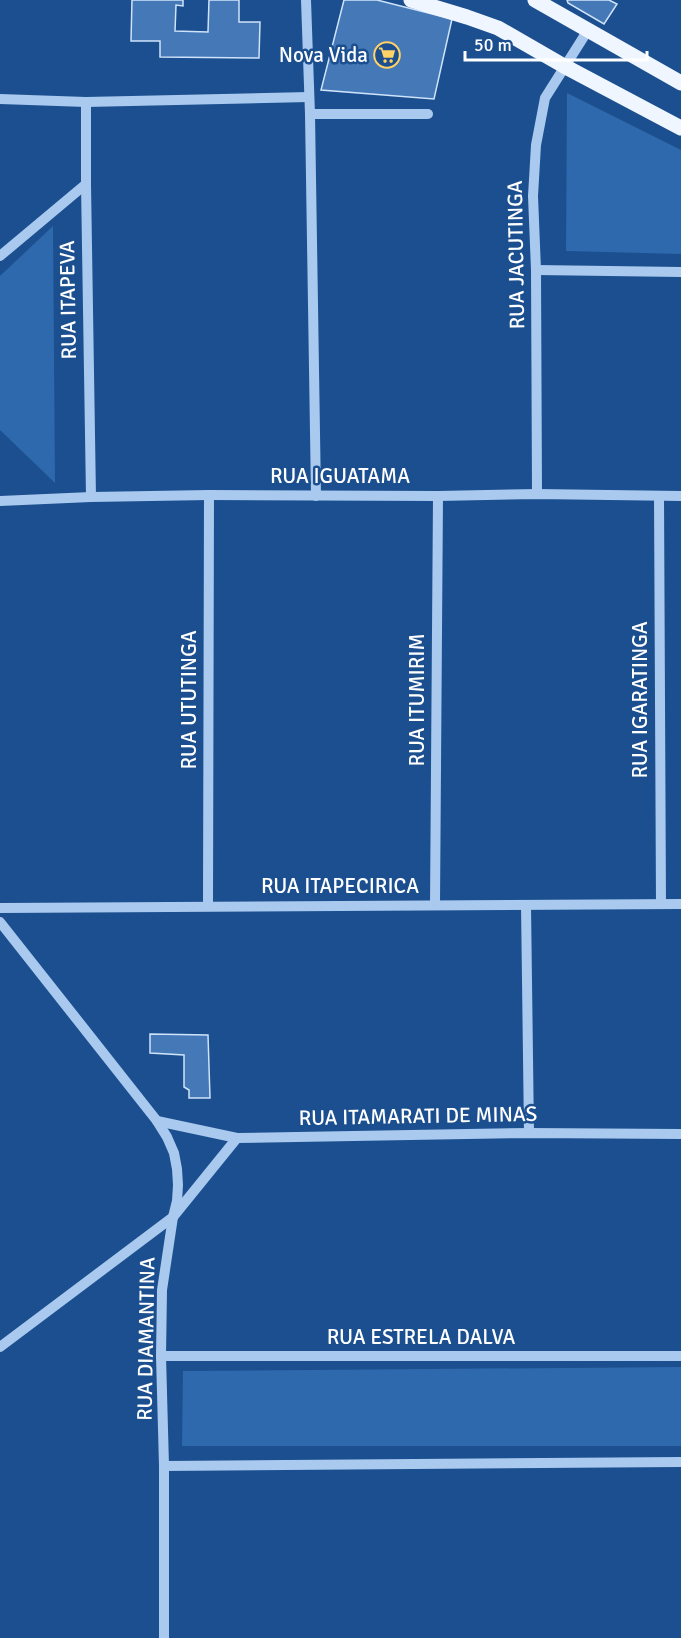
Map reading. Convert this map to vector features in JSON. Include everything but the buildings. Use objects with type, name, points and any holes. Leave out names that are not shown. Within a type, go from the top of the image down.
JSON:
[{"type":"main road","points":[[411,0],[498,28],[681,128]]},
{"type":"main road","points":[[535,0],[681,83]]},
{"type":"street","points":[[306,0],[316,496]]},
{"type":"street","name":"RUA JACUTINGA","points":[[537,494],[536,270],[533,196],[539,123],[545,98],[588,30]]},
{"type":"street","points":[[0,99],[86,102],[309,97]]},
{"type":"street","name":"RUA ITAPEVA","points":[[86,102],[91,497]]},
{"type":"street","points":[[310,114],[428,114]]},
{"type":"street","points":[[0,256],[86,184]]},
{"type":"street","points":[[536,270],[681,273]]},
{"type":"street","name":"RUA IGUATAMA","points":[[0,501],[209,495],[681,496]]},
{"type":"street","name":"RUA UTUTINGA","points":[[208,906],[209,495]]},
{"type":"street","name":"RUA ITUMIRIM","points":[[435,905],[438,495]]},
{"type":"street","name":"RUA IGARATINGA","points":[[659,496],[661,904]]},
{"type":"street","name":"RUA ITAPECIRICA","points":[[0,908],[681,904]]},
{"type":"street","points":[[526,905],[529,1133]]},
{"type":"street","name":"RUA DIAMANTINA","points":[[0,922],[157,1121],[174,1153],[177,1169],[177,1201],[162,1290],[164,1638]]},
{"type":"street","name":"RUA ITAMARATI DE MINAS","points":[[157,1121],[237,1138],[529,1133],[681,1134]]},
{"type":"street","points":[[0,1347],[173,1217],[237,1138]]},
{"type":"street","name":"RUA ESTRELA DALVA","points":[[161,1356],[681,1356]]},
{"type":"street","points":[[164,1466],[681,1462]]},
{"type":"shaded area","points":[[567,93],[681,150],[681,254],[566,251]]},
{"type":"shaded area","points":[[53,226],[55,483],[0,430],[0,276]]},
{"type":"shaded area","points":[[681,1367],[681,1446],[182,1446],[183,1371]]},
{"type":"place","name":"Nova Vida","points":[[387,55]]}]
